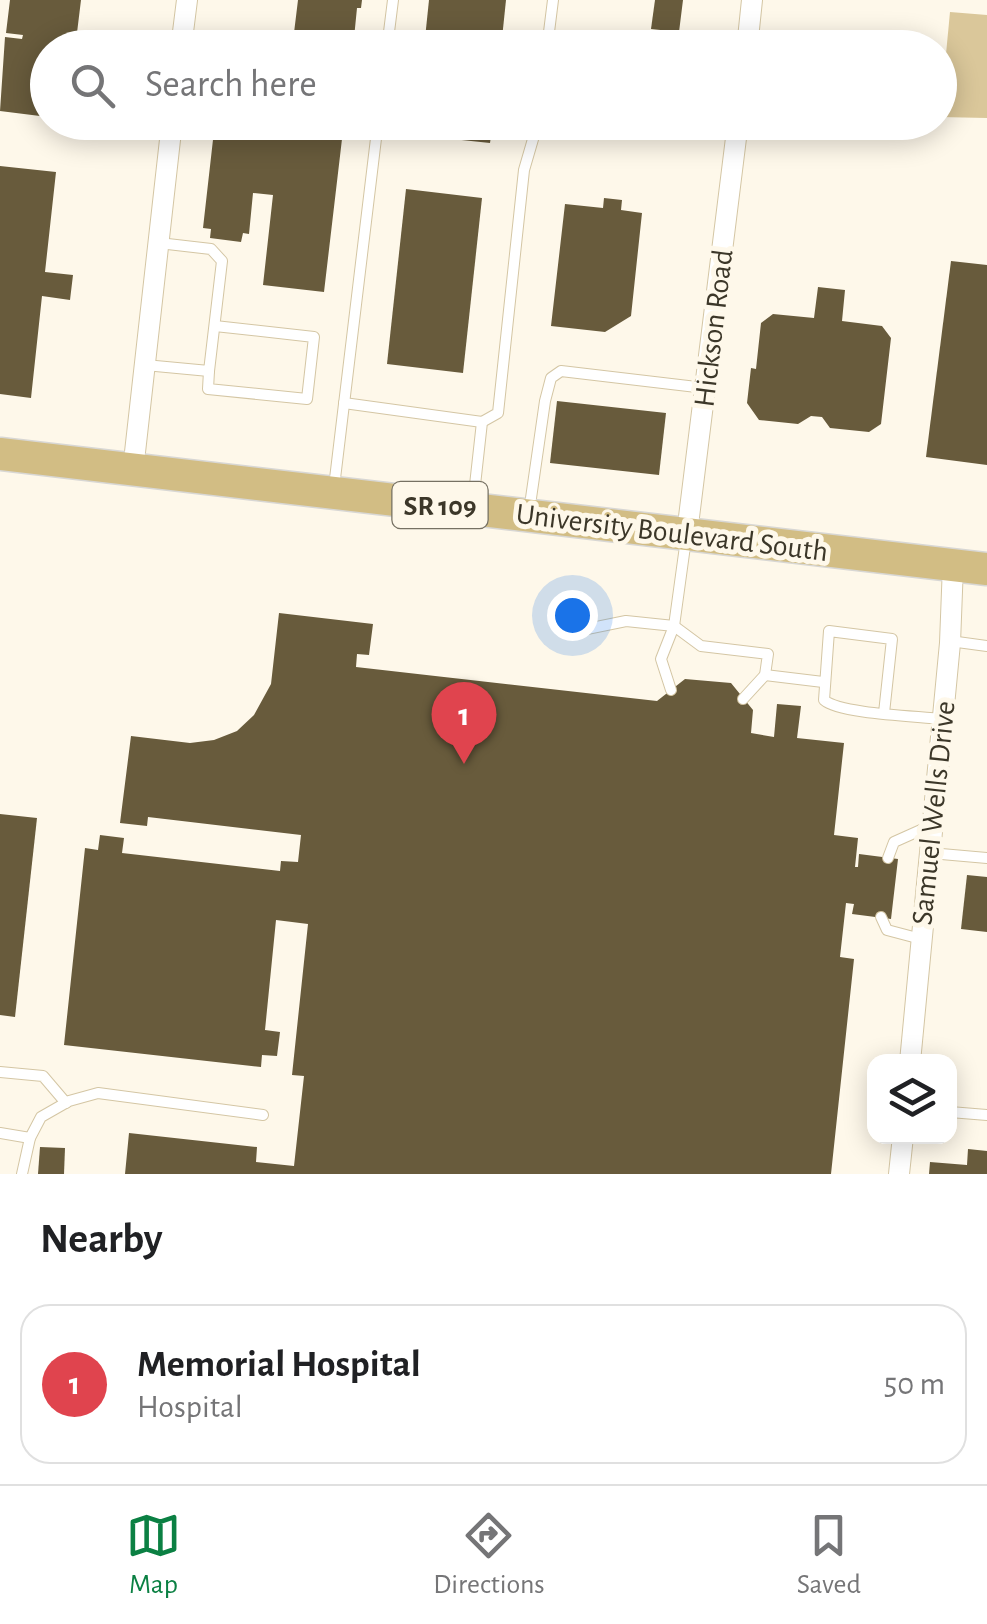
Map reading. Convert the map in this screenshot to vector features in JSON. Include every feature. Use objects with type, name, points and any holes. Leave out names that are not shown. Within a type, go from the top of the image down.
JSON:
[{"type":"main road","name":"University Boulevard South","points":[[0,454],[987,569]]},
{"type":"street","points":[[183,30],[187,0]]},
{"type":"street","points":[[748,30],[752,0]]},
{"type":"street","points":[[134,470],[170,140]]},
{"type":"street","name":"Hickson Road","points":[[687,534],[736,140]]},
{"type":"street","name":"Samuel Wells Drive","points":[[911,1054],[950,641],[953,565]]},
{"type":"street","points":[[900,1174],[902,1144]]},
{"type":"lane","points":[[390,30],[393,0]]},
{"type":"lane","points":[[549,30],[553,0]]},
{"type":"lane","points":[[334,493],[376,140]]},
{"type":"lane","points":[[344,403],[482,422],[491,420],[498,412],[524,170],[533,140]]},
{"type":"lane","points":[[158,243],[212,248],[222,261],[208,388],[308,400],[314,337],[215,326]]},
{"type":"lane","points":[[145,365],[209,371]]},
{"type":"lane","points":[[528,515],[551,378],[561,371],[706,388]]},
{"type":"lane","points":[[472,509],[482,422]]},
{"type":"lane","points":[[672,690],[661,659],[674,626],[687,534]]},
{"type":"lane","points":[[582,630],[626,620],[674,626],[701,646],[768,654],[765,674],[743,698]]},
{"type":"lane","points":[[884,713],[892,639],[829,632],[824,700],[832,706],[884,713],[943,720]]},
{"type":"lane","points":[[950,641],[987,646]]},
{"type":"lane","points":[[765,674],[823,682]]},
{"type":"lane","points":[[888,858],[894,842],[933,825]]},
{"type":"lane","points":[[930,854],[987,858]]},
{"type":"lane","points":[[881,917],[888,930],[921,938]]},
{"type":"lane","points":[[0,1072],[43,1076],[66,1103]]},
{"type":"lane","points":[[22,1174],[30,1138],[41,1117],[66,1103],[98,1093],[262,1115]]},
{"type":"lane","points":[[957,1113],[987,1115]]},
{"type":"lane","points":[[0,1133],[30,1138]]},
{"type":"shaded area","points":[[950,12],[987,15],[987,118],[957,117],[957,30],[948,30]]},
{"type":"building","points":[[10,0],[81,0],[77,30],[30,30],[30,115],[0,111],[5,37],[22,39],[23,35],[6,33]]},
{"type":"building","points":[[298,0],[362,0],[355,30],[294,30]]},
{"type":"building","points":[[429,0],[506,0],[503,30],[426,30]]},
{"type":"building","points":[[655,0],[683,0],[679,30],[651,29]]},
{"type":"building","points":[[213,140],[342,140],[324,292],[263,285],[273,195],[253,193],[249,234],[243,233],[241,242],[210,238],[211,229],[203,228]]},
{"type":"building","points":[[0,166],[56,172],[45,272],[73,275],[70,300],[42,296],[31,398],[0,394]]},
{"type":"building","points":[[406,189],[482,198],[463,373],[387,364]]},
{"type":"building","points":[[604,198],[622,200],[621,210],[642,213],[631,316],[605,332],[551,326],[565,204],[603,208]]},
{"type":"building","points":[[951,261],[987,265],[987,465],[926,457]]},
{"type":"building","points":[[818,287],[845,290],[842,321],[882,326],[891,338],[881,424],[869,432],[830,428],[822,417],[811,416],[798,424],[759,420],[747,403],[751,368],[756,369],[761,323],[773,314],[814,318]]},
{"type":"building","points":[[557,401],[666,413],[659,475],[550,463]]},
{"type":"building","points":[[279,613],[373,624],[369,655],[357,654],[356,667],[657,701],[685,679],[731,683],[753,710],[751,733],[774,737],[777,704],[801,706],[797,738],[844,743],[834,835],[858,838],[855,867],[859,854],[898,859],[891,919],[852,914],[854,904],[846,903],[840,957],[854,959],[831,1174],[125,1174],[129,1133],[257,1147],[256,1162],[294,1166],[304,1076],[292,1075],[308,924],[276,920],[265,1030],[280,1032],[277,1056],[262,1055],[261,1067],[64,1045],[85,848],[98,850],[100,835],[124,838],[122,853],[280,871],[281,861],[298,862],[301,835],[148,817],[147,826],[120,823],[131,736],[190,743],[214,740],[237,731],[254,715],[271,684]]},
{"type":"building","points":[[0,814],[37,818],[15,1017],[0,1015]]},
{"type":"building","points":[[967,875],[987,877],[987,932],[961,929]]},
{"type":"building","points":[[40,1147],[65,1148],[64,1174],[38,1174]]},
{"type":"building","points":[[968,1149],[987,1151],[987,1174],[929,1174],[930,1162],[967,1165]]},
{"type":"place","name":"Memorial Hospital","points":[[464,764]]}]
